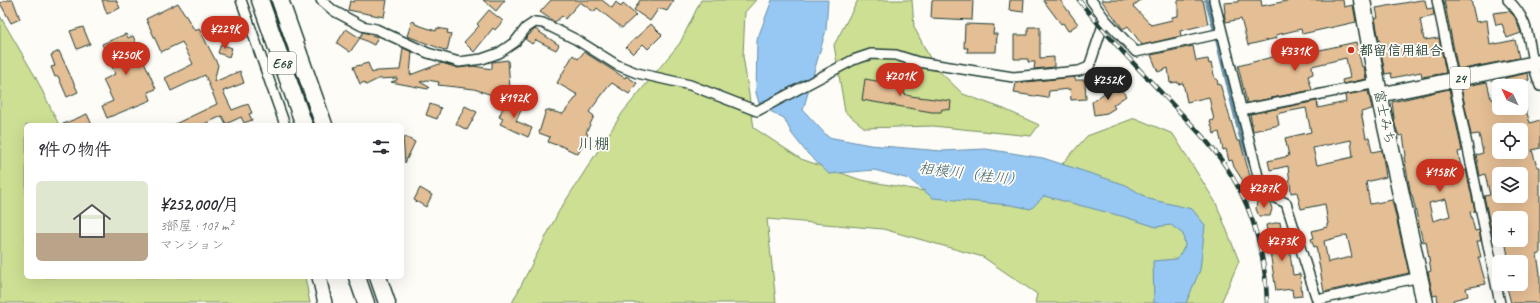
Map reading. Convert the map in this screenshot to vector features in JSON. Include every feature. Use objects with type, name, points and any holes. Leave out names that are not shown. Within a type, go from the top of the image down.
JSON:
[{"type":"highway","name":"E68","points":[[260,0],[303,123]]},
{"type":"highway","name":"E68","points":[[280,0],[323,123]]},
{"type":"highway","name":"富士みち","points":[[1362,0],[1378,89],[1426,303]]},
{"type":"highway","points":[[358,279],[366,303]]},
{"type":"highway","points":[[379,279],[387,303]]},
{"type":"main road","name":"24","points":[[1378,89],[1453,79],[1536,63]]},
{"type":"street","points":[[241,0],[284,123]]},
{"type":"street","points":[[321,0],[334,11],[362,26],[376,29],[428,53],[459,62],[482,59],[499,54],[515,42],[526,28],[535,22],[543,23],[577,40],[609,61],[637,73],[690,85],[753,111],[763,110],[853,60],[871,54],[896,55],[918,62],[1012,77],[1079,71],[1088,67],[1105,19]]},
{"type":"street","points":[[1091,0],[1105,19],[1136,52],[1222,33]]},
{"type":"street","points":[[1214,0],[1262,192],[1286,203],[1317,302],[1420,277]]},
{"type":"street","points":[[1437,0],[1500,303]]},
{"type":"street","points":[[1508,0],[1523,18],[1536,63],[1540,86]]},
{"type":"street","points":[[1241,110],[1378,89]]},
{"type":"street","points":[[319,279],[325,303]]},
{"type":"green space","points":[[701,0],[756,0],[745,12],[743,56],[754,128],[801,159],[861,180],[964,198],[1037,192],[1087,136],[1135,118],[1173,134],[1216,203],[1239,261],[1221,303],[1035,303],[1037,294],[983,257],[883,229],[767,219],[776,303],[512,303],[559,211],[623,112],[680,43]]},
{"type":"green space","points":[[858,0],[912,0],[914,27],[934,66],[963,94],[1004,109],[1039,125],[1031,136],[933,126],[865,128],[845,112],[834,45]]},
{"type":"green space","points":[[0,16],[35,76],[58,123],[24,123],[24,279],[305,279],[310,303],[0,303]]},
{"type":"water","name":"相模川（桂川）","points":[[772,0],[828,0],[826,30],[803,110],[828,137],[870,145],[942,151],[986,149],[1043,158],[1126,185],[1149,199],[1192,209],[1205,225],[1200,270],[1186,303],[1154,303],[1153,261],[1177,259],[1185,246],[1183,234],[1171,225],[1156,227],[1125,217],[1044,196],[1031,209],[1011,205],[933,198],[909,179],[874,170],[829,174],[807,153],[792,134],[784,118],[760,106],[756,93],[757,40]]},
{"type":"building","points":[[7,0],[13,0],[20,19],[11,23],[0,3]]},
{"type":"building","points":[[102,0],[116,0],[120,8],[107,14]]},
{"type":"building","points":[[355,0],[387,0],[384,17],[348,10],[350,1],[354,2]]},
{"type":"building","points":[[483,0],[505,0],[496,11]]},
{"type":"building","points":[[551,0],[602,0],[612,8],[616,2],[621,7],[623,4],[636,15],[622,28],[597,8],[594,12],[580,2],[565,19],[562,16],[555,22],[540,12]]},
{"type":"building","points":[[640,0],[674,0],[667,11],[659,8],[650,21],[634,10]]},
{"type":"building","points":[[932,0],[973,0],[972,20],[931,18]]},
{"type":"building","points":[[1010,0],[1024,0],[1023,12],[1009,10]]},
{"type":"building","points":[[1043,0],[1060,0],[1078,24],[1068,31]]},
{"type":"building","points":[[1101,0],[1141,0],[1133,6],[1151,25],[1172,20],[1172,17],[1178,16],[1178,0],[1203,0],[1208,24],[1180,31],[1181,36],[1142,45],[1128,26],[1123,29]]},
{"type":"building","points":[[1238,0],[1261,0],[1262,6],[1292,0],[1343,0],[1344,7],[1353,5],[1356,22],[1302,34],[1301,29],[1276,35],[1277,38],[1248,45],[1241,19],[1226,22],[1224,13],[1224,3],[1238,2]]},
{"type":"building","points":[[1425,0],[1427,9],[1433,8],[1434,16],[1420,19],[1424,40],[1439,38],[1446,73],[1422,77],[1421,72],[1392,78],[1391,73],[1385,74],[1375,18],[1378,18],[1376,8]]},
{"type":"building","points":[[1444,0],[1471,0],[1476,22],[1487,20],[1490,45],[1515,40],[1519,58],[1458,70]]},
{"type":"building","points":[[178,3],[195,31],[199,29],[218,65],[214,82],[240,71],[244,83],[223,91],[232,110],[248,104],[252,113],[249,114],[252,120],[244,123],[241,117],[226,123],[222,116],[206,123],[177,123],[217,104],[205,75],[171,91],[165,78],[193,64],[182,42],[161,52],[146,19]]},
{"type":"building","points":[[489,10],[503,21],[495,30],[493,28],[474,52],[464,42],[479,26],[477,24]]},
{"type":"building","points":[[1509,11],[1515,17],[1521,33],[1507,38],[1502,24],[1496,25],[1493,13]]},
{"type":"building","points":[[412,21],[415,22],[415,24],[436,31],[437,28],[448,30],[447,33],[451,34],[447,51],[407,36]]},
{"type":"building","points":[[651,24],[662,35],[648,49],[643,44],[633,54],[626,47]]},
{"type":"building","points":[[965,24],[994,25],[993,34],[997,34],[996,52],[967,52],[968,48],[964,48]]},
{"type":"building","points":[[83,27],[90,44],[77,49],[70,31]]},
{"type":"building","points":[[1028,27],[1040,27],[1040,58],[1054,57],[1054,67],[1034,69],[1035,62],[1028,62],[1028,59],[1014,59],[1014,35],[1028,35]]},
{"type":"building","points":[[346,29],[360,38],[350,52],[337,43]]},
{"type":"building","points":[[535,29],[559,45],[556,50],[536,40],[532,44],[525,39]]},
{"type":"building","points":[[363,32],[378,37],[374,45],[360,38]]},
{"type":"building","points":[[126,34],[128,38],[133,36],[156,89],[148,92],[151,100],[107,118],[102,106],[113,101],[103,80],[115,74],[102,44]]},
{"type":"building","points":[[1356,42],[1362,67],[1364,66],[1366,79],[1343,84],[1342,80],[1350,78],[1346,58],[1312,66],[1313,74],[1308,76],[1312,90],[1247,103],[1238,66],[1276,56],[1311,49],[1311,52]]},
{"type":"building","points":[[221,44],[232,48],[229,57],[218,53]]},
{"type":"building","points":[[1193,46],[1196,61],[1208,59],[1209,64],[1211,63],[1215,79],[1217,79],[1218,85],[1220,84],[1237,141],[1240,141],[1256,197],[1254,198],[1234,167],[1232,160],[1229,161],[1226,149],[1223,150],[1219,132],[1214,134],[1210,121],[1214,120],[1209,97],[1187,102],[1183,83],[1170,83],[1168,68],[1158,72],[1151,55]]},
{"type":"building","points":[[403,48],[412,52],[410,75],[442,63],[458,68],[473,66],[492,69],[492,62],[508,60],[510,89],[507,100],[474,89],[438,85],[439,82],[427,80],[420,82],[429,87],[428,89],[391,82],[397,80],[397,78],[378,79],[366,85],[365,82],[360,84],[353,67],[368,63],[372,73],[377,71],[400,70]]},
{"type":"building","points":[[59,51],[78,92],[67,97],[58,76],[55,77],[51,67],[55,66],[51,55]]},
{"type":"building","points":[[584,52],[625,78],[626,76],[637,83],[629,94],[612,83],[608,87],[589,112],[594,116],[586,133],[588,134],[578,154],[557,144],[548,142],[550,137],[539,133],[546,110],[563,114],[578,95],[557,83],[573,55],[578,59]]},
{"type":"building","points":[[1528,73],[1529,80],[1505,79]]},
{"type":"building","points":[[1075,77],[1075,80],[1085,80],[1086,99],[1071,100],[1070,89],[1049,91],[1048,98],[1014,93],[1016,83]]},
{"type":"building","points":[[865,79],[905,86],[904,94],[910,96],[951,101],[950,110],[942,109],[941,112],[932,112],[862,100]]},
{"type":"building","points":[[1487,82],[1492,99],[1492,115],[1528,115],[1530,123],[1540,120],[1540,148],[1532,150],[1537,167],[1540,167],[1540,254],[1537,255],[1540,273],[1540,303],[1511,303],[1508,291],[1528,291],[1528,255],[1508,255],[1506,247],[1528,247],[1528,211],[1492,211],[1492,233],[1484,196],[1490,195],[1485,174],[1480,176],[1476,155],[1483,153],[1479,134],[1471,135],[1461,87]]},
{"type":"building","points":[[1114,86],[1117,90],[1120,88],[1126,96],[1113,105],[1115,108],[1107,113],[1094,115],[1092,102]]},
{"type":"building","points":[[1449,89],[1462,151],[1458,152],[1462,171],[1466,170],[1475,211],[1470,212],[1475,231],[1479,230],[1481,241],[1477,241],[1481,257],[1478,257],[1486,284],[1466,288],[1468,296],[1453,300],[1453,303],[1438,303],[1437,295],[1433,296],[1428,272],[1431,271],[1426,241],[1423,242],[1411,195],[1404,157],[1406,156],[1403,135],[1399,136],[1395,125],[1392,102]],"holes":[[[1446,199],[1450,216],[1433,221],[1429,203]]]},
{"type":"building","points":[[1368,91],[1372,109],[1361,112],[1366,138],[1369,137],[1372,152],[1382,150],[1386,177],[1366,182],[1370,204],[1392,200],[1409,273],[1324,292],[1316,246],[1314,247],[1311,239],[1314,238],[1312,231],[1327,227],[1328,224],[1325,204],[1301,209],[1297,192],[1291,193],[1288,166],[1270,170],[1268,161],[1289,156],[1285,138],[1311,132],[1306,108],[1280,113],[1277,115],[1279,125],[1253,131],[1250,114],[1317,101],[1318,108],[1346,102],[1345,95]],"holes":[[[1351,140],[1353,157],[1317,165],[1313,148]],[[1347,235],[1352,257],[1328,262],[1324,241]]]},
{"type":"building","points":[[506,101],[522,108],[516,121],[532,128],[528,137],[500,124],[503,119],[499,117]]},
{"type":"building","points":[[430,104],[441,108],[437,119],[426,115]]},
{"type":"building","points":[[465,106],[477,112],[467,130],[456,124]]},
{"type":"building","points":[[87,114],[91,123],[66,123]]},
{"type":"building","points":[[404,136],[415,142],[405,163],[404,150]]},
{"type":"building","points":[[420,188],[432,195],[426,207],[414,200]]},
{"type":"building","points":[[1257,201],[1270,202],[1272,209],[1270,216],[1259,216],[1256,209]]},
{"type":"building","points":[[1280,222],[1283,240],[1288,239],[1293,275],[1300,274],[1302,296],[1293,297],[1292,289],[1276,291],[1266,225]]},
{"type":"waterway","points":[[1206,0],[1214,28]]},
{"type":"waterway","points":[[1217,41],[1240,135],[1253,172]]},
{"type":"railway","points":[[1079,0],[1112,40],[1205,139],[1227,168],[1241,192],[1258,239],[1262,255],[1267,303]]},
{"type":"place","name":"都留信用組合","points":[[1351,50]]},
{"type":"district","name":"川棚","points":[[594,143]]}]
